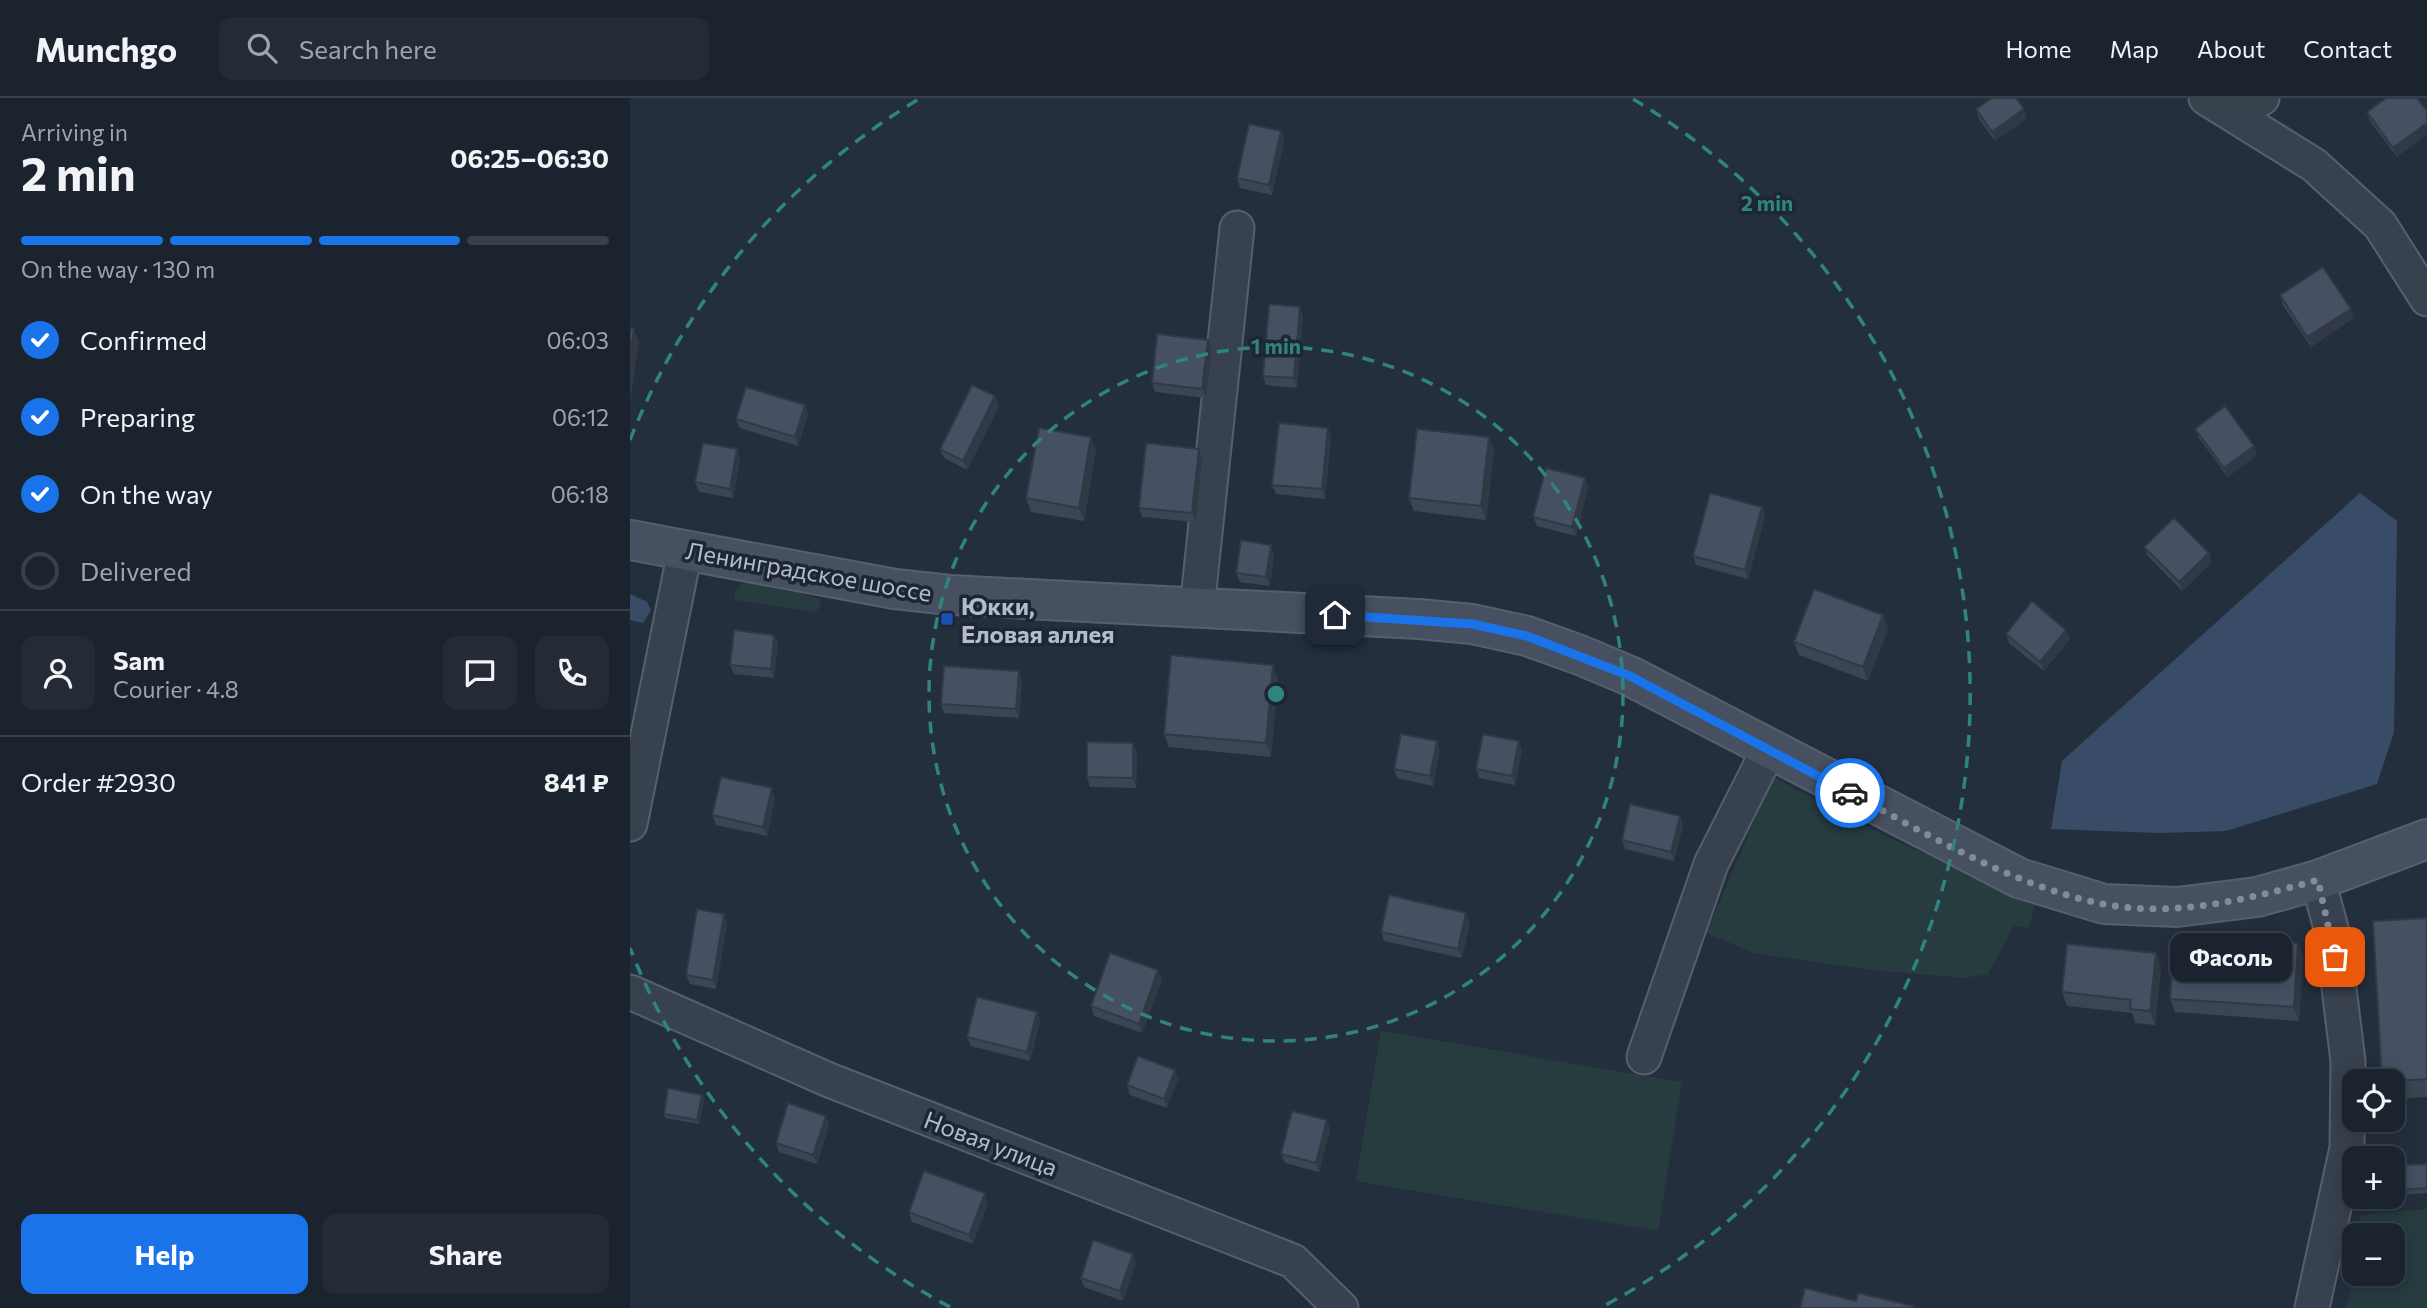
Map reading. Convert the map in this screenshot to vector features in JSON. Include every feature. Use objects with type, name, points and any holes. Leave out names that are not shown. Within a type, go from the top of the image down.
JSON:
[{"type":"main road","name":"Ленинградское шоссе","points":[[630,540],[895,589],[1196,609],[1419,619],[1472,624],[1527,636],[1630,676],[2019,878],[2104,904],[2177,908],[2257,897],[2318,880],[2427,839]]},
{"type":"street","points":[[2206,98],[2314,165],[2380,225],[2427,299]]},
{"type":"street","points":[[2234,116],[2262,98]]},
{"type":"street","points":[[1196,609],[1237,228]]},
{"type":"street","points":[[630,824],[685,551]]},
{"type":"street","points":[[1644,1057],[1711,864],[1769,749]]},
{"type":"street","points":[[2312,1308],[2347,1136],[2348,1061],[2332,932],[2318,880]]},
{"type":"street","name":"Новая улица","points":[[630,992],[829,1080],[1293,1261],[1341,1308]]},
{"type":"green space","points":[[755,579],[819,599],[821,606],[815,612],[735,600],[734,593],[741,585]]},
{"type":"green space","points":[[1773,777],[1883,835],[2035,904],[2029,928],[2014,926],[1988,974],[1964,978],[1871,970],[1754,953],[1706,933]]},
{"type":"green space","points":[[1381,1031],[1682,1082],[1658,1231],[1356,1181]]},
{"type":"green space","points":[[2427,1209],[2427,1308],[2346,1308],[2352,1286],[2405,1286],[2405,1223],[2360,1223],[2361,1215]]},
{"type":"water","points":[[2360,493],[2397,521],[2394,732],[2377,784],[2226,831],[2159,833],[2051,829],[2062,761]]},
{"type":"water","points":[[630,594],[647,602],[651,610],[643,623],[630,620]]},
{"type":"building","points":[[1992,98],[2016,98],[2024,109],[1992,132],[1976,109]]},
{"type":"building","points":[[2386,98],[2417,98],[2427,111],[2427,123],[2393,148],[2367,112]]},
{"type":"building","points":[[1249,124],[1281,131],[1269,185],[1237,178]]},
{"type":"building","points":[[2323,267],[2351,309],[2307,337],[2280,295]]},
{"type":"building","points":[[1269,304],[1300,307],[1294,378],[1263,376]]},
{"type":"building","points":[[630,328],[634,329],[630,356]]},
{"type":"building","points":[[1157,334],[1208,340],[1202,389],[1152,383]]},
{"type":"building","points":[[972,385],[995,396],[963,461],[940,449]]},
{"type":"building","points":[[746,387],[805,405],[795,437],[736,419]]},
{"type":"building","points":[[2225,406],[2254,446],[2224,468],[2195,429]]},
{"type":"building","points":[[1279,423],[1328,428],[1322,489],[1272,485]]},
{"type":"building","points":[[1039,428],[1091,437],[1079,508],[1026,498]]},
{"type":"building","points":[[1417,429],[1489,437],[1481,506],[1409,498]]},
{"type":"building","points":[[703,443],[737,449],[730,489],[695,482]]},
{"type":"building","points":[[1146,443],[1199,449],[1192,513],[1139,508]]},
{"type":"building","points":[[1546,468],[1585,478],[1572,527],[1533,517]]},
{"type":"building","points":[[1710,493],[1762,507],[1745,570],[1693,556]]},
{"type":"building","points":[[2174,518],[2209,553],[2179,582],[2144,547]]},
{"type":"building","points":[[1241,540],[1271,545],[1266,577],[1236,573]]},
{"type":"building","points":[[1814,589],[1883,615],[1863,667],[1794,642]]},
{"type":"building","points":[[2032,601],[2066,630],[2040,662],[2006,634]]},
{"type":"building","points":[[734,630],[774,635],[771,669],[730,665]]},
{"type":"building","points":[[1171,655],[1273,665],[1266,743],[1164,734]]},
{"type":"building","points":[[944,666],[1019,671],[1016,709],[941,704]]},
{"type":"building","points":[[1401,734],[1437,741],[1430,776],[1394,769]]},
{"type":"building","points":[[1483,734],[1519,741],[1512,776],[1476,769]]},
{"type":"building","points":[[1087,742],[1133,743],[1133,778],[1087,777]]},
{"type":"building","points":[[721,777],[772,788],[763,827],[712,815]]},
{"type":"building","points":[[1630,804],[1680,816],[1671,852],[1622,840]]},
{"type":"building","points":[[1389,895],[1466,913],[1458,949],[1381,932]]},
{"type":"building","points":[[697,909],[724,914],[713,980],[686,975]]},
{"type":"building","points":[[2427,918],[2427,1079],[2405,1080],[2405,1069],[2381,1069],[2373,921]]},
{"type":"building","points":[[2174,934],[2298,943],[2294,1007],[2170,999]]},
{"type":"building","points":[[2067,944],[2156,953],[2150,1011],[2130,1009],[2131,1000],[2062,992]]},
{"type":"building","points":[[1110,953],[1158,970],[1139,1024],[1091,1006]]},
{"type":"building","points":[[977,997],[1037,1012],[1027,1052],[967,1037]]},
{"type":"building","points":[[1138,1056],[1175,1070],[1164,1099],[1127,1085]]},
{"type":"building","points":[[668,1088],[702,1095],[697,1120],[664,1114]]},
{"type":"building","points":[[788,1103],[826,1116],[813,1155],[776,1143]]},
{"type":"building","points":[[1292,1111],[1327,1120],[1316,1163],[1281,1154]]},
{"type":"building","points":[[2427,1164],[2427,1188],[2405,1190],[2405,1165]]},
{"type":"building","points":[[924,1171],[985,1193],[969,1235],[909,1212]]},
{"type":"building","points":[[1093,1240],[1133,1254],[1120,1291],[1081,1278]]},
{"type":"building","points":[[1805,1288],[1856,1301],[1858,1293],[1913,1306],[1800,1308]]},
{"type":"way so far","points":[[1850,793],[2019,878],[2104,904],[2177,908],[2257,897],[2318,880],[2332,932],[2335,957]]},
{"type":"place","name":"Юкки, Еловая аллея","points":[[947,619]]},
{"type":"place","name":"Фасоль","points":[[2335,957]]},
{"type":"route","points":[[1335,615],[1472,624],[1527,636],[1630,676],[1850,793]]}]
